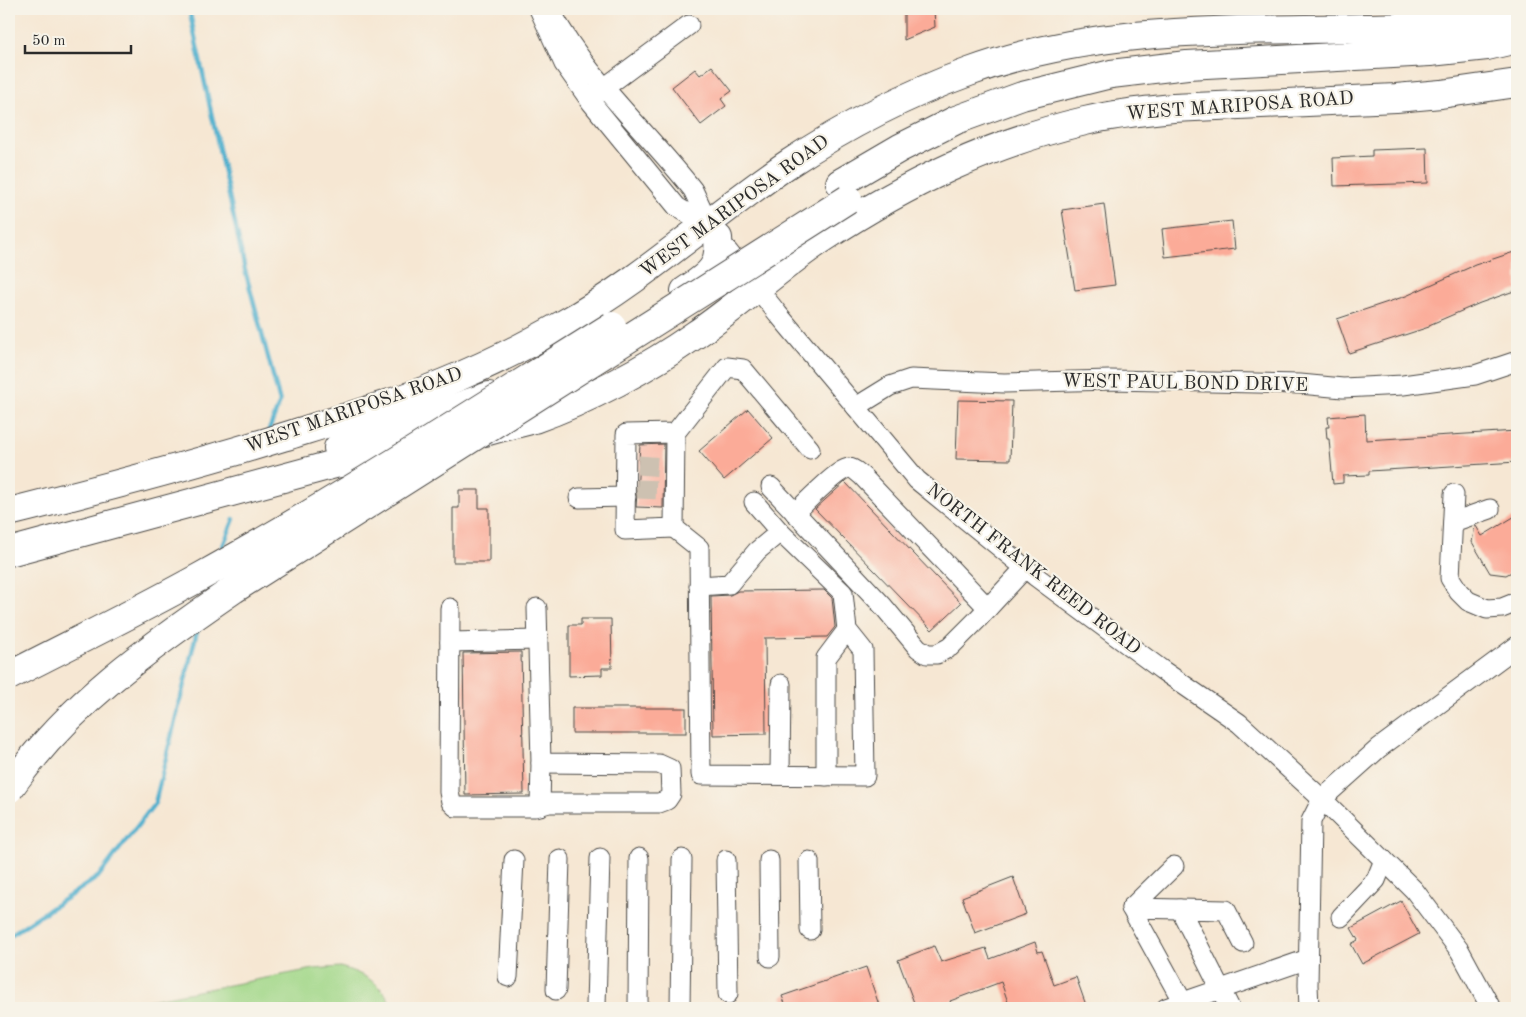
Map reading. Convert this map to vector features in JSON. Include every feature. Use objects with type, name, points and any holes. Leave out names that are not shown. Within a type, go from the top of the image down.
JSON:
[{"type":"highway","name":"WEST MARIPOSA ROAD","points":[[9,512],[121,484],[324,424],[411,396],[500,358],[565,323],[712,231],[787,165],[831,137],[920,92],[971,71],[1017,57],[1072,44],[1122,36],[1405,18],[1457,25],[1517,18]]},
{"type":"highway","points":[[9,789],[48,740],[94,694],[166,636],[234,589],[844,191],[900,148],[956,120],[1022,96],[1110,74],[1187,66],[1430,52],[1487,46],[1517,39]]},
{"type":"highway","points":[[9,676],[199,578],[282,530],[844,191],[908,164],[964,135],[1033,111],[1116,91],[1192,81],[1428,70],[1481,65],[1517,58]]},
{"type":"highway","name":"WEST MARIPOSA ROAD","points":[[9,552],[201,500],[332,457],[465,437],[532,420],[570,405],[647,365],[696,335],[824,237],[923,178],[972,157],[1038,134],[1085,120],[1173,108],[1423,96],[1517,83]]},
{"type":"highway","points":[[332,457],[525,382],[560,366],[640,320],[714,269],[719,252],[712,231]]},
{"type":"street","points":[[539,9],[564,64],[589,99],[677,207],[712,231]]},
{"type":"street","points":[[550,9],[571,45],[693,190],[712,231]]},
{"type":"street","points":[[589,99],[689,25]]},
{"type":"street","name":"NORTH FRANK REED ROAD","points":[[712,231],[917,480],[1025,568],[1162,670],[1239,723],[1322,798],[1414,890],[1460,950],[1491,1008]]},
{"type":"street","name":"WEST PAUL BOND DRIVE","points":[[856,407],[890,386],[911,379],[1004,382],[1110,380],[1210,382],[1300,384],[1343,388],[1404,385],[1474,375],[1517,361]]},
{"type":"street","points":[[674,528],[669,490],[674,433],[727,367],[743,369],[810,449]]},
{"type":"street","points":[[674,433],[626,434],[632,465],[625,530],[674,528],[699,548],[701,775],[865,776],[863,650],[847,630],[843,593],[780,532],[754,502]]},
{"type":"street","points":[[795,513],[832,478],[846,468],[852,468],[862,476],[988,608]]},
{"type":"street","points":[[771,487],[883,606],[918,648],[927,654],[937,654],[950,647],[1025,568]]},
{"type":"street","points":[[578,498],[629,492]]},
{"type":"street","points":[[1454,494],[1450,578],[1458,592],[1468,601],[1487,609],[1517,604]]},
{"type":"street","points":[[1453,522],[1490,509]]},
{"type":"street","points":[[699,586],[729,584],[757,551],[780,532]]},
{"type":"street","points":[[450,608],[449,792],[451,802],[456,807],[540,806],[549,804],[658,804],[668,800],[670,794],[670,770],[659,764],[541,763]]},
{"type":"street","points":[[537,608],[541,763],[540,806]]},
{"type":"street","points":[[826,776],[826,658],[847,630]]},
{"type":"street","points":[[450,642],[538,640]]},
{"type":"street","points":[[1309,1008],[1308,959],[1311,821],[1322,798],[1379,748],[1517,646]]},
{"type":"street","points":[[780,684],[780,775]]},
{"type":"street","points":[[596,1006],[600,858]]},
{"type":"street","points":[[638,1008],[639,858]]},
{"type":"street","points":[[556,990],[560,859]]},
{"type":"street","points":[[680,1008],[682,859]]},
{"type":"street","points":[[508,978],[514,860]]},
{"type":"street","points":[[726,860],[728,994]]},
{"type":"street","points":[[768,860],[770,957]]},
{"type":"street","points":[[1342,916],[1376,880],[1384,860]]},
{"type":"street","points":[[809,861],[810,930]]},
{"type":"street","points":[[1131,908],[1174,866]]},
{"type":"street","points":[[1131,908],[1179,1006],[1308,959]]},
{"type":"street","points":[[1131,908],[1226,910],[1243,943]]},
{"type":"street","points":[[1180,908],[1230,1008]]},
{"type":"green space","points":[[340,967],[372,981],[384,992],[392,1008],[108,1008],[313,969]]},
{"type":"building","points":[[904,9],[934,9],[935,27],[904,40]]},
{"type":"building","points":[[712,66],[732,91],[721,99],[726,106],[701,125],[672,87],[695,69],[700,75]]},
{"type":"building","points":[[1427,148],[1428,183],[1334,186],[1333,158],[1372,156],[1372,150]]},
{"type":"building","points":[[1104,204],[1115,285],[1075,290],[1062,210]]},
{"type":"building","points":[[1232,221],[1235,249],[1165,257],[1162,229]]},
{"type":"building","points":[[1517,251],[1517,290],[1480,303],[1429,325],[1429,327],[1349,353],[1337,319],[1406,296],[1475,265]]},
{"type":"building","points":[[958,400],[1012,401],[1010,460],[956,459]]},
{"type":"building","points":[[748,409],[773,438],[724,480],[699,451]]},
{"type":"building","points":[[1365,414],[1366,440],[1517,431],[1517,462],[1369,471],[1369,475],[1343,476],[1343,483],[1333,484],[1329,439],[1327,439],[1326,427],[1329,427],[1328,417]]},
{"type":"building","points":[[664,444],[663,508],[636,507],[640,445]]},
{"type":"building","points":[[845,482],[961,603],[932,630],[815,509]]},
{"type":"building","points":[[459,490],[479,490],[479,508],[489,508],[489,562],[453,562],[453,508],[459,508]]},
{"type":"building","points":[[1517,515],[1517,569],[1506,575],[1490,573],[1472,542],[1475,526],[1482,536]]},
{"type":"building","points":[[824,590],[832,598],[835,627],[827,637],[765,638],[766,734],[713,735],[711,596],[730,595],[738,591]]},
{"type":"building","points":[[581,619],[611,619],[612,668],[602,668],[602,675],[569,676],[569,625],[581,625]]},
{"type":"building","points":[[521,652],[524,794],[465,795],[463,653]]},
{"type":"building","points":[[572,708],[686,708],[686,733],[572,733]]},
{"type":"building","points":[[1013,877],[1026,914],[975,933],[962,897]]},
{"type":"building","points":[[1401,901],[1419,934],[1362,964],[1351,944],[1358,940],[1351,928]]},
{"type":"building","points":[[1035,942],[1038,952],[1042,951],[1054,985],[1076,977],[1087,1008],[1010,1008],[1001,982],[950,1001],[952,1008],[916,1008],[898,960],[934,946],[941,962],[986,948],[990,959]]},
{"type":"building","points":[[866,967],[880,1008],[787,1008],[782,996]]},
{"type":"waterway","points":[[189,9],[245,270],[280,402],[269,430]]},
{"type":"waterway","points":[[220,553],[234,519]]},
{"type":"waterway","points":[[9,936],[98,877],[155,803],[198,627]]},
{"type":"tunnel","points":[[638,465],[665,467]]},
{"type":"tunnel","points":[[637,489],[664,490]]}]
